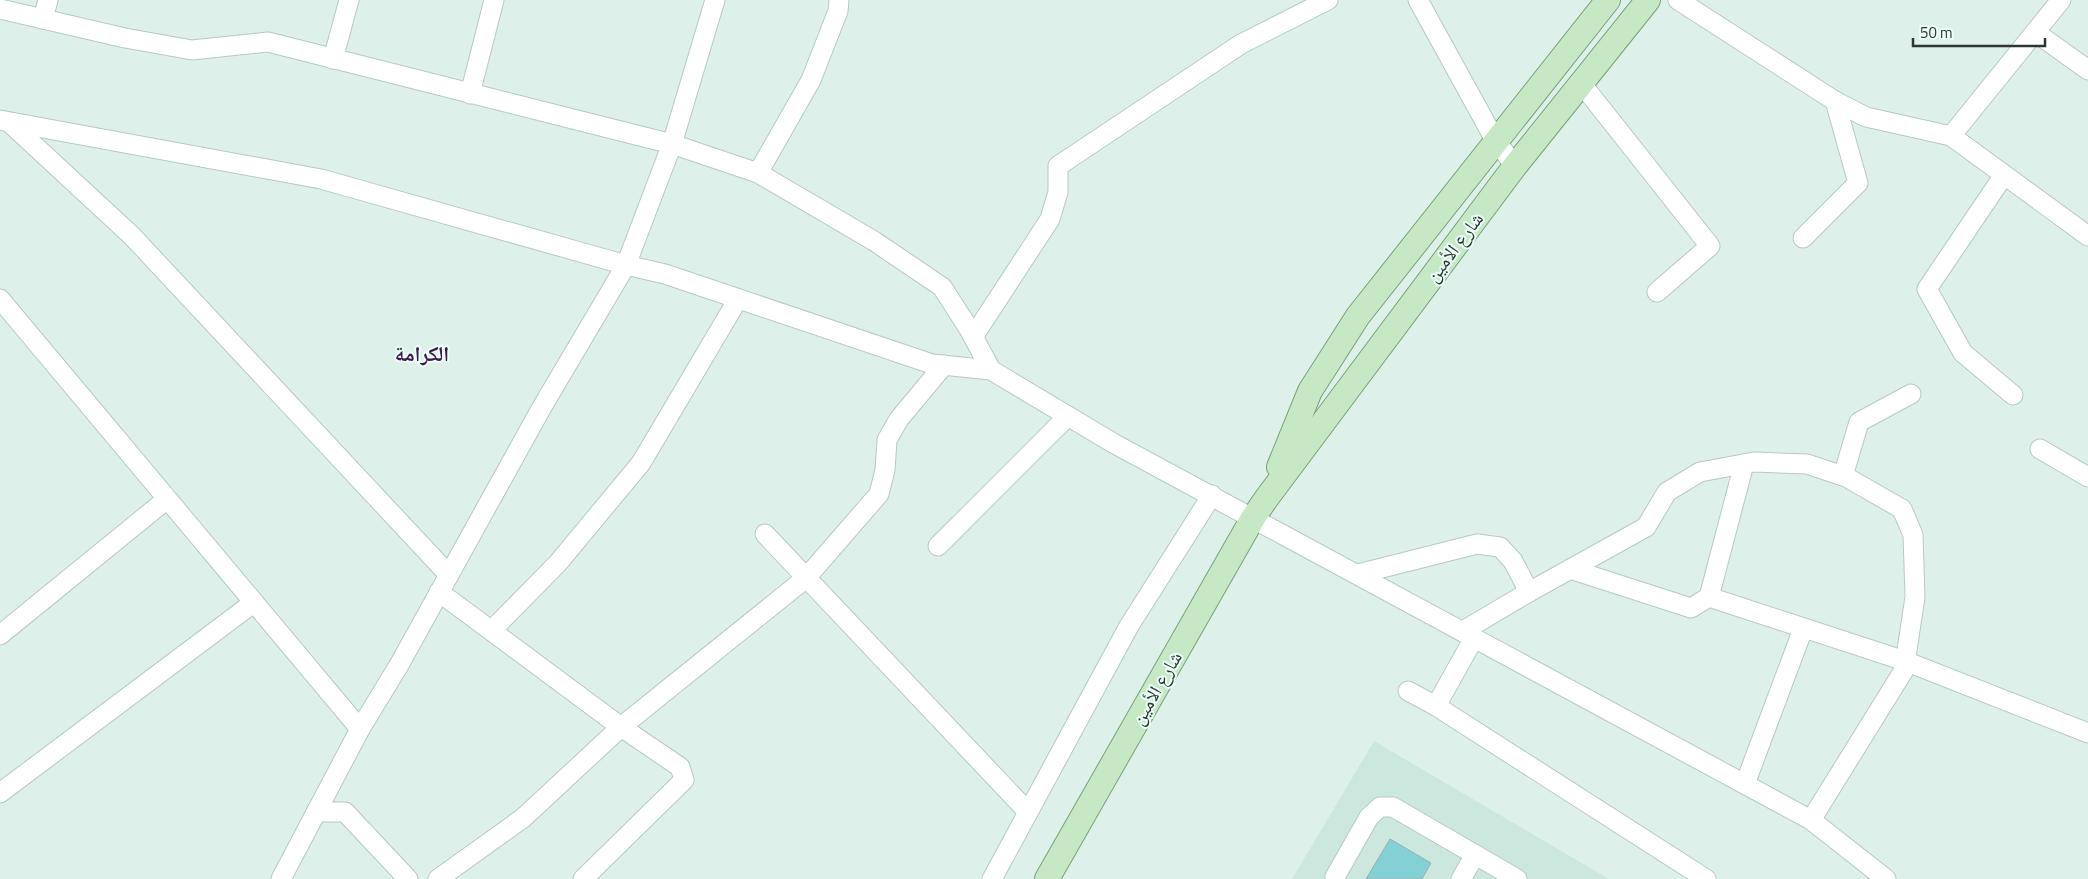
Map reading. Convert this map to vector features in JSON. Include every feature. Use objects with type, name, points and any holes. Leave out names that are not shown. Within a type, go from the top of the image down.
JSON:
[{"type":"main road","name":"شارع الأمين","points":[[1047,879],[1260,508],[1310,391],[1358,316],[1495,140],[1608,0]]},
{"type":"main road","name":"شارع الأمين","points":[[1260,508],[1515,166],[1648,0]]},
{"type":"street","points":[[43,19],[48,0]]},
{"type":"street","points":[[333,59],[349,0]]},
{"type":"street","points":[[470,94],[494,0]]},
{"type":"street","points":[[282,879],[360,729],[399,665],[542,407],[626,265],[672,144],[715,0]]},
{"type":"street","points":[[758,173],[812,80],[838,11],[839,0]]},
{"type":"street","points":[[973,337],[1050,219],[1058,192],[1058,166],[1241,44],[1328,0]]},
{"type":"street","points":[[1418,0],[1495,140],[1515,166]]},
{"type":"street","points":[[1678,0],[1835,101],[1866,118],[1951,136],[2088,236]]},
{"type":"street","points":[[1951,136],[2061,0]]},
{"type":"street","points":[[0,9],[125,38],[192,50],[268,42],[672,144],[758,173],[874,241],[942,287],[991,370]]},
{"type":"street","points":[[2036,32],[2088,70]]},
{"type":"street","points":[[1581,83],[1710,246],[1657,292]]},
{"type":"street","points":[[1803,238],[1858,183],[1835,101]]},
{"type":"street","points":[[5,121],[321,178],[626,265],[665,274],[932,364],[991,370],[1113,443],[1212,495],[1260,508],[1358,574],[1811,820],[1886,879]]},
{"type":"street","points":[[5,121],[132,236],[448,575]]},
{"type":"street","points":[[2004,175],[1927,290],[1963,353],[2013,395]]},
{"type":"street","points":[[0,299],[166,500],[360,729]]},
{"type":"street","points":[[492,630],[558,563],[641,463],[738,299]]},
{"type":"street","points":[[438,879],[523,818],[621,727],[806,578],[879,494],[885,470],[887,440],[899,419],[944,365]]},
{"type":"street","points":[[1843,476],[1859,422],[1911,394]]},
{"type":"street","points":[[938,546],[1068,416]]},
{"type":"street","points":[[2040,449],[2088,476]]},
{"type":"street","points":[[1436,706],[1469,634],[1529,592],[1646,527],[1668,492],[1700,472],[1754,462],[1807,464],[1843,476],[1902,509],[1913,535],[1915,596],[1904,670],[1811,820]]},
{"type":"street","points":[[1570,569],[1691,608],[1709,597],[1744,464]]},
{"type":"street","points":[[992,879],[1129,626],[1212,495]]},
{"type":"street","points":[[0,635],[166,500]]},
{"type":"street","points":[[766,534],[1028,812]]},
{"type":"street","points":[[1358,574],[1478,544],[1500,547],[1513,561],[1529,592]]},
{"type":"street","points":[[439,592],[621,727],[680,767],[684,780],[583,879]]},
{"type":"street","points":[[1709,597],[1905,661],[2088,733]]},
{"type":"street","points":[[0,793],[253,603]]},
{"type":"street","points":[[1745,784],[1803,629]]},
{"type":"street","points":[[1408,691],[1436,706],[1706,879]]},
{"type":"street","points":[[1335,877],[1370,817],[1380,807],[1393,807],[1517,879]]},
{"type":"street","points":[[316,812],[345,812],[408,879]]},
{"type":"street","points":[[1461,879],[1475,855]]},
{"type":"shaded area","points":[[1374,741],[1609,879],[1292,879]]},
{"type":"building","points":[[1390,839],[1431,863],[1422,879],[1366,879]]},
{"type":"district","name":"الكرامة","points":[[422,354]]}]
